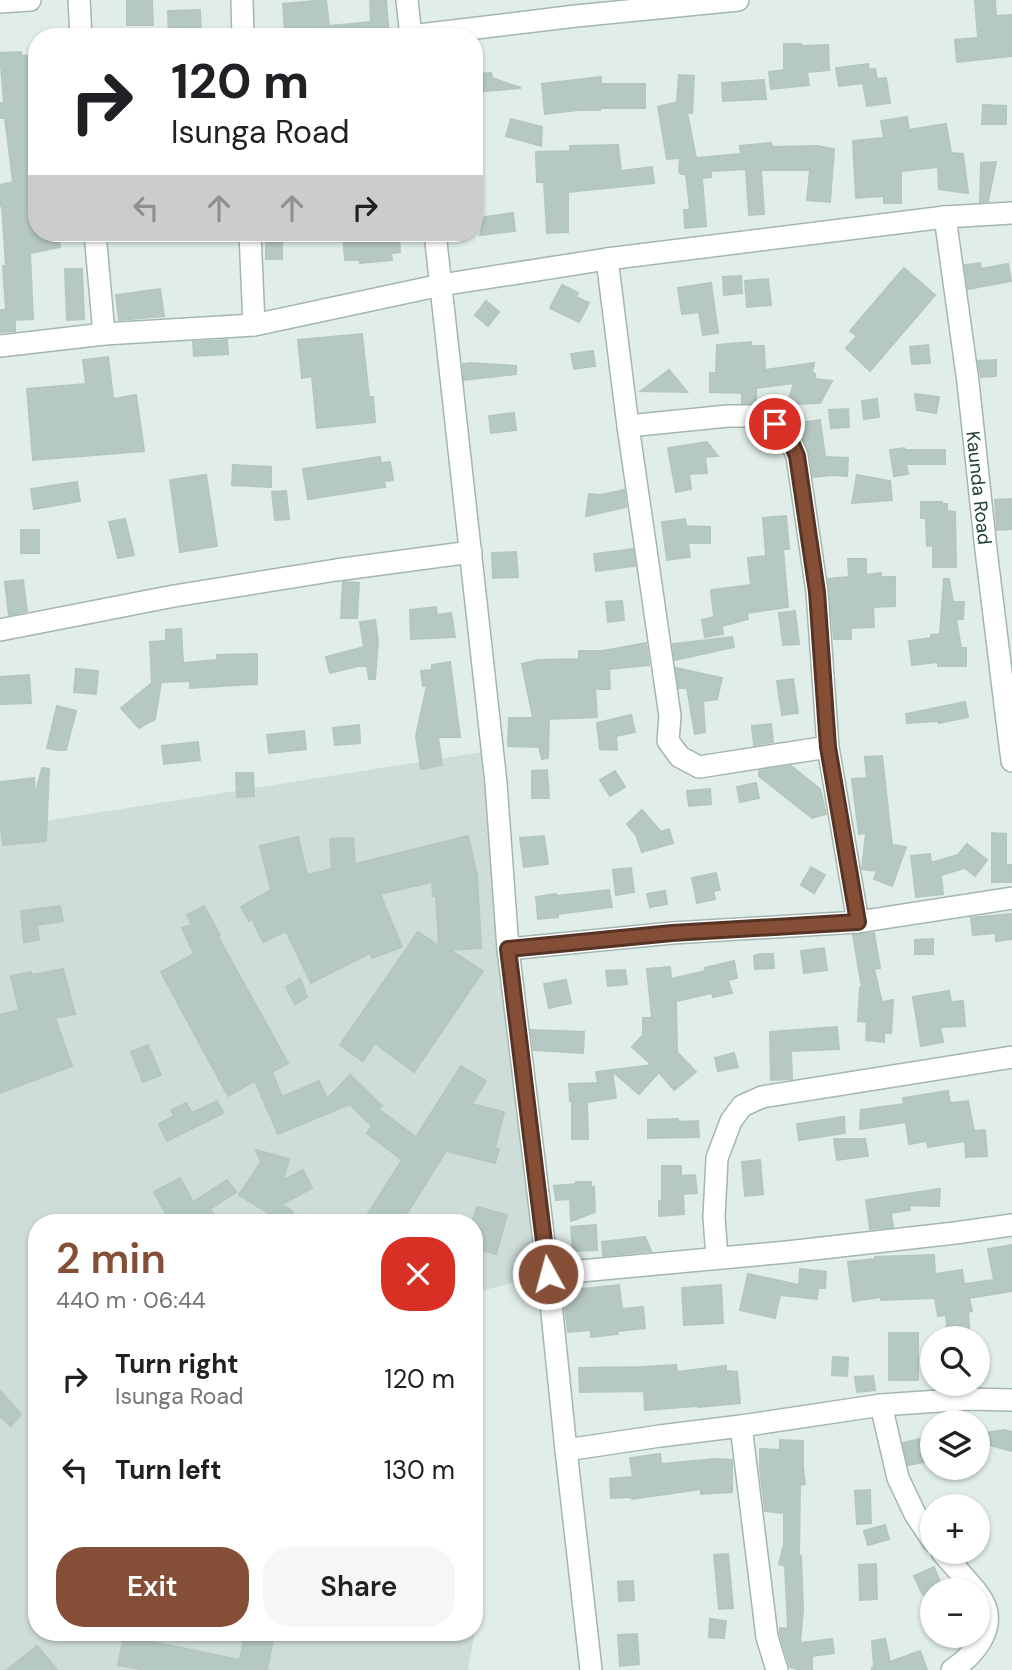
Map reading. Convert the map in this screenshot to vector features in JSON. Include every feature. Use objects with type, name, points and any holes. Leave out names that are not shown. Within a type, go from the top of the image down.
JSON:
[{"type":"street","points":[[0,2],[30,0]]},
{"type":"street","points":[[79,0],[81,28]]},
{"type":"street","points":[[242,0],[243,28]]},
{"type":"street","points":[[407,0],[410,28]]},
{"type":"street","points":[[462,28],[575,8],[738,0]]},
{"type":"street","points":[[0,346],[104,334],[254,325],[442,285],[607,259],[945,216],[1012,213]]},
{"type":"street","name":"Kaunda Road","points":[[945,216],[968,382],[1012,761]]},
{"type":"street","points":[[96,242],[104,334]]},
{"type":"street","points":[[250,242],[254,325]]},
{"type":"street","points":[[436,242],[496,783],[508,949],[548,1274],[591,1670]]},
{"type":"street","points":[[607,259],[670,716],[668,741],[680,757],[699,767],[828,747]]},
{"type":"street","points":[[628,426],[728,416],[755,416],[775,424],[788,435],[797,456],[817,592],[828,747],[858,922]]},
{"type":"street","points":[[0,631],[174,596],[471,552]]},
{"type":"street","points":[[508,949],[672,933],[858,922],[1012,898]]},
{"type":"street","points":[[717,1258],[714,1217],[717,1158],[731,1121],[742,1106],[762,1097],[1012,1058]]},
{"type":"street","points":[[548,1274],[617,1269],[1012,1225]]},
{"type":"street","points":[[566,1450],[881,1405],[968,1399],[1012,1400]]},
{"type":"street","points":[[881,1405],[898,1478],[920,1522]]},
{"type":"street","points":[[741,1426],[767,1637],[777,1670]]},
{"type":"street","points":[[952,1564],[965,1578]]},
{"type":"street","points":[[952,1670],[966,1660],[975,1648]]},
{"type":"shaded area","points":[[483,752],[544,1274],[483,1291],[483,1214],[28,1214],[28,1641],[473,1641],[468,1670],[0,1670],[0,828]]},
{"type":"building","points":[[127,0],[152,0],[153,25],[127,25]]},
{"type":"building","points":[[326,0],[329,26],[371,22],[370,0],[386,0],[388,28],[285,28],[283,4]]},
{"type":"building","points":[[975,0],[995,0],[996,16],[1012,15],[1012,56],[957,62],[955,40],[978,38]]},
{"type":"building","points":[[200,10],[201,28],[169,28],[168,11]]},
{"type":"building","points":[[784,44],[828,45],[829,70],[807,72],[809,85],[771,89],[769,72],[784,70]]},
{"type":"building","points":[[21,52],[22,56],[28,56],[28,242],[59,242],[60,247],[30,253],[33,319],[15,320],[15,331],[0,332],[0,310],[6,310],[3,266],[6,266],[0,185],[13,182],[5,118],[0,118],[0,103],[4,103],[0,53]]},
{"type":"building","points":[[868,64],[869,70],[875,69],[877,79],[886,78],[890,103],[867,106],[863,83],[839,86],[836,68]]},
{"type":"building","points":[[483,73],[491,73],[492,78],[521,88],[483,91]]},
{"type":"building","points":[[679,75],[694,76],[692,113],[687,112],[696,158],[741,154],[740,146],[771,143],[772,147],[818,146],[834,149],[830,202],[807,200],[810,170],[761,170],[764,214],[749,215],[746,169],[711,171],[711,177],[702,178],[706,226],[685,228],[684,210],[690,210],[686,174],[679,172],[680,158],[667,159],[658,107],[677,102]]},
{"type":"building","points":[[601,77],[601,84],[645,84],[645,108],[600,108],[545,114],[542,84]]},
{"type":"building","points":[[764,80],[766,99],[723,101],[722,83]]},
{"type":"building","points":[[983,105],[1006,106],[1006,124],[982,124]]},
{"type":"building","points":[[907,117],[909,130],[946,124],[951,153],[963,154],[968,193],[939,189],[938,167],[901,171],[901,203],[884,203],[884,196],[856,198],[853,141],[884,138],[881,121]]},
{"type":"building","points":[[511,119],[542,127],[541,146],[506,136]]},
{"type":"building","points":[[618,145],[621,171],[652,167],[654,183],[568,192],[568,232],[547,233],[544,182],[537,182],[536,152],[570,151],[570,146]]},
{"type":"building","points":[[996,162],[988,201],[980,202],[981,163]]},
{"type":"building","points":[[513,213],[515,231],[483,235],[485,217]]},
{"type":"building","points":[[266,242],[282,242],[282,259],[266,259]]},
{"type":"building","points":[[344,242],[399,242],[400,252],[391,253],[392,260],[360,263],[359,260],[345,260]]},
{"type":"building","points":[[980,263],[981,269],[1008,264],[1011,281],[968,289],[965,265]]},
{"type":"building","points":[[904,268],[935,295],[870,371],[846,348],[857,336],[850,331]]},
{"type":"building","points":[[65,269],[82,269],[84,319],[67,320]]},
{"type":"building","points":[[741,276],[742,293],[724,295],[723,277]]},
{"type":"building","points":[[768,279],[771,305],[747,307],[745,281]]},
{"type":"building","points":[[711,283],[718,333],[703,335],[699,312],[682,314],[678,288]]},
{"type":"building","points":[[562,285],[578,293],[576,297],[589,303],[579,322],[550,308]]},
{"type":"building","points":[[160,289],[164,316],[119,320],[116,295]]},
{"type":"building","points":[[486,301],[499,312],[488,326],[475,315]]},
{"type":"building","points":[[362,334],[369,397],[373,397],[375,422],[317,428],[312,376],[302,378],[298,340]]},
{"type":"building","points":[[227,340],[228,354],[194,356],[193,342]]},
{"type":"building","points":[[751,342],[751,346],[764,346],[765,370],[814,363],[812,372],[815,379],[832,381],[820,403],[796,404],[795,400],[789,398],[794,383],[756,388],[756,403],[742,403],[742,393],[710,392],[710,373],[716,373],[717,345]]},
{"type":"building","points":[[928,345],[930,363],[912,364],[910,347]]},
{"type":"building","points":[[593,351],[595,366],[574,369],[571,354]]},
{"type":"building","points":[[108,357],[114,399],[136,395],[144,451],[33,460],[27,389],[86,384],[83,360]]},
{"type":"building","points":[[996,360],[996,376],[981,377],[978,361]]},
{"type":"building","points":[[463,364],[516,366],[516,374],[464,380]]},
{"type":"building","points":[[669,370],[687,392],[641,391]]},
{"type":"building","points":[[915,394],[939,397],[936,413],[917,410]]},
{"type":"building","points":[[877,399],[879,417],[864,419],[862,401]]},
{"type":"building","points":[[848,409],[849,427],[831,428],[829,410]]},
{"type":"building","points":[[514,413],[516,430],[491,433],[489,416]]},
{"type":"building","points":[[820,420],[825,457],[848,458],[847,476],[813,477],[801,423]]},
{"type":"building","points":[[707,442],[718,456],[705,457],[707,473],[689,474],[691,489],[676,492],[668,448]]},
{"type":"building","points":[[890,450],[945,450],[945,464],[906,464],[908,474],[894,476]]},
{"type":"building","points":[[380,457],[381,463],[390,462],[393,480],[384,481],[385,487],[308,499],[303,469]]},
{"type":"building","points":[[233,465],[271,467],[271,487],[232,485]]},
{"type":"building","points":[[206,475],[217,546],[180,552],[170,480]]},
{"type":"building","points":[[857,475],[890,481],[892,500],[852,503]]},
{"type":"building","points":[[77,482],[80,501],[34,509],[31,489]]},
{"type":"building","points":[[624,490],[626,507],[586,516],[589,494],[601,495]]},
{"type":"building","points":[[286,491],[289,519],[275,520],[272,492]]},
{"type":"building","points":[[1012,499],[1012,529],[997,530],[995,500]]},
{"type":"building","points":[[921,502],[942,502],[947,504],[947,511],[955,512],[956,567],[933,567],[933,545],[927,546],[926,518],[921,518]]},
{"type":"building","points":[[786,516],[789,549],[783,549],[788,607],[747,613],[748,619],[722,626],[723,634],[705,637],[702,620],[714,617],[711,590],[751,585],[748,558],[766,556],[763,518]]},
{"type":"building","points":[[125,519],[134,555],[118,558],[109,522]]},
{"type":"building","points":[[685,519],[686,526],[710,527],[710,543],[688,543],[690,557],[667,560],[662,522]]},
{"type":"building","points":[[21,530],[39,530],[39,553],[21,553]]},
{"type":"building","points":[[633,549],[635,566],[596,571],[594,554]]},
{"type":"building","points":[[516,552],[518,577],[493,578],[492,553]]},
{"type":"building","points":[[848,559],[866,559],[866,575],[881,573],[881,577],[895,577],[895,606],[873,607],[874,627],[851,628],[851,639],[834,639],[828,579],[849,577]]},
{"type":"building","points":[[944,579],[949,579],[953,602],[964,602],[963,619],[956,619],[961,648],[966,648],[966,666],[938,666],[938,662],[912,665],[909,641],[940,634]]},
{"type":"building","points":[[23,580],[27,611],[9,615],[5,582]]},
{"type":"building","points":[[343,582],[359,583],[357,618],[341,618]]},
{"type":"building","points":[[622,601],[624,620],[608,622],[606,602]]},
{"type":"building","points":[[436,607],[437,615],[451,613],[455,637],[411,639],[410,610]]},
{"type":"building","points":[[795,611],[799,644],[783,645],[779,613]]},
{"type":"building","points":[[375,620],[378,641],[375,679],[369,679],[367,666],[330,673],[326,657],[364,647],[360,622]]},
{"type":"building","points":[[181,629],[183,663],[217,660],[217,655],[257,654],[257,684],[190,688],[190,681],[161,682],[155,719],[139,728],[121,708],[152,683],[150,642],[166,641],[166,630]]},
{"type":"building","points":[[732,637],[734,647],[675,660],[673,644]]},
{"type":"building","points":[[646,643],[649,665],[609,669],[610,689],[595,689],[597,717],[549,719],[548,758],[542,759],[539,747],[508,746],[509,718],[533,718],[522,664],[538,660],[579,659],[579,651],[603,651]]},
{"type":"building","points":[[450,662],[460,737],[438,737],[442,765],[421,769],[416,736],[427,685],[423,686],[421,671],[432,670],[432,665]]},
{"type":"building","points":[[676,668],[722,678],[717,699],[703,701],[705,732],[695,734],[687,688],[679,688]]},
{"type":"building","points":[[76,669],[98,671],[96,694],[74,692]]},
{"type":"building","points":[[29,675],[31,703],[0,704],[0,677]]},
{"type":"building","points":[[793,679],[798,713],[782,715],[777,681]]},
{"type":"building","points":[[965,702],[968,717],[939,723],[907,723],[906,714]]},
{"type":"building","points":[[57,706],[76,711],[66,750],[47,748]]},
{"type":"building","points":[[631,715],[635,732],[616,736],[617,750],[600,749],[597,723]]},
{"type":"building","points":[[771,724],[773,742],[754,745],[752,726]]},
{"type":"building","points":[[359,725],[360,743],[335,745],[333,728]]},
{"type":"building","points":[[304,731],[306,749],[269,753],[267,735]]},
{"type":"building","points":[[198,742],[200,760],[164,764],[162,746]]},
{"type":"building","points":[[882,756],[892,845],[906,847],[892,886],[874,879],[877,871],[862,869],[866,833],[859,834],[852,779],[867,778],[865,757]]},
{"type":"building","points":[[791,766],[820,789],[826,814],[812,818],[759,776],[759,771]]},
{"type":"building","points":[[42,768],[49,769],[46,841],[3,845],[0,782],[34,778],[35,796]]},
{"type":"building","points":[[547,770],[549,798],[532,798],[532,771]]},
{"type":"building","points":[[615,771],[625,787],[610,796],[600,780]]},
{"type":"building","points":[[236,773],[253,773],[254,796],[237,797]]},
{"type":"building","points":[[756,783],[759,798],[740,802],[737,787]]},
{"type":"building","points":[[710,789],[711,804],[689,806],[687,791]]},
{"type":"building","points":[[642,810],[661,832],[669,829],[673,843],[642,852],[636,835],[627,824]]},
{"type":"building","points":[[992,833],[1006,834],[1006,865],[1012,865],[1012,882],[992,882]]},
{"type":"building","points":[[468,836],[477,876],[481,948],[450,950],[483,971],[414,1072],[375,1043],[363,1061],[340,1045],[418,932],[439,946],[436,896],[433,896],[432,882],[380,894],[402,947],[372,958],[370,953],[311,983],[286,931],[263,942],[252,919],[249,921],[241,907],[271,890],[260,846],[298,837],[307,875],[332,869],[330,839],[353,838],[355,864]]},
{"type":"building","points":[[544,836],[548,864],[524,867],[520,838]]},
{"type":"building","points":[[967,844],[987,860],[975,876],[965,868],[941,875],[943,894],[916,897],[911,856],[930,854],[931,863],[958,855]]},
{"type":"building","points":[[811,867],[825,875],[814,893],[801,885]]},
{"type":"building","points":[[631,868],[634,892],[616,895],[613,870]]},
{"type":"building","points":[[716,873],[720,890],[713,891],[715,899],[697,903],[692,878]]},
{"type":"building","points":[[609,890],[612,907],[538,919],[536,897]]},
{"type":"building","points":[[665,891],[667,904],[650,907],[647,894]]},
{"type":"building","points":[[60,906],[63,921],[37,925],[39,940],[24,942],[21,911]]},
{"type":"building","points":[[204,906],[220,935],[218,937],[288,1063],[272,1072],[282,1097],[319,1081],[327,1099],[350,1075],[382,1106],[378,1109],[416,1137],[461,1066],[486,1081],[472,1104],[504,1112],[495,1148],[499,1149],[495,1163],[446,1151],[407,1214],[368,1214],[402,1160],[367,1133],[372,1126],[350,1104],[278,1134],[255,1081],[228,1096],[161,972],[194,954],[182,928],[192,925],[187,915]]},
{"type":"building","points":[[1012,914],[1012,939],[996,941],[996,933],[973,935],[971,918]]},
{"type":"building","points":[[874,933],[880,968],[874,969],[882,1002],[893,1000],[891,1033],[884,1033],[884,1042],[866,1040],[867,1022],[858,1021],[862,988],[853,935]]},
{"type":"building","points":[[933,939],[933,954],[915,954],[915,940]]},
{"type":"building","points":[[824,948],[827,970],[804,973],[801,951]]},
{"type":"building","points":[[773,954],[774,968],[755,969],[754,956]]},
{"type":"building","points":[[734,961],[737,978],[728,980],[732,993],[713,997],[712,993],[676,1001],[677,1052],[696,1072],[674,1090],[659,1072],[639,1094],[612,1071],[616,1098],[587,1102],[588,1139],[572,1139],[569,1084],[598,1083],[596,1072],[652,1065],[632,1047],[643,1035],[643,1018],[652,1018],[647,969],[670,967],[671,979]]},
{"type":"building","points":[[63,969],[75,1014],[55,1018],[72,1066],[0,1093],[0,1015],[19,1010],[11,976]]},
{"type":"building","points":[[625,970],[627,984],[608,986],[606,971]]},
{"type":"building","points":[[300,979],[307,997],[295,1004],[286,987]]},
{"type":"building","points":[[566,980],[571,1003],[549,1008],[544,984]]},
{"type":"building","points":[[949,991],[951,1002],[963,1001],[965,1026],[940,1027],[943,1042],[921,1046],[913,997]]},
{"type":"building","points":[[837,1027],[839,1049],[791,1051],[792,1079],[771,1080],[770,1032]]},
{"type":"building","points":[[531,1030],[584,1032],[583,1053],[534,1050]]},
{"type":"building","points":[[148,1045],[161,1075],[143,1082],[131,1052]]},
{"type":"building","points":[[734,1053],[738,1067],[718,1071],[715,1058]]},
{"type":"building","points":[[948,1091],[950,1103],[968,1101],[974,1131],[985,1130],[987,1156],[966,1157],[965,1141],[928,1147],[927,1141],[909,1144],[906,1122],[860,1129],[861,1110],[904,1104],[903,1098]]},
{"type":"building","points":[[217,1101],[223,1113],[167,1141],[159,1124],[174,1116],[171,1110],[186,1103],[192,1113]]},
{"type":"building","points":[[844,1117],[845,1133],[799,1140],[797,1124]]},
{"type":"building","points":[[678,1119],[678,1122],[698,1121],[699,1137],[648,1138],[648,1120]]},
{"type":"building","points":[[834,1139],[865,1139],[868,1156],[837,1160]]},
{"type":"building","points":[[256,1150],[289,1159],[283,1180],[303,1170],[312,1188],[282,1204],[293,1212],[291,1214],[270,1214],[239,1195],[261,1162]]},
{"type":"building","points":[[760,1160],[763,1194],[745,1196],[742,1162]]},
{"type":"building","points":[[662,1166],[681,1166],[681,1176],[695,1175],[697,1193],[683,1194],[684,1214],[659,1216]]},
{"type":"building","points":[[180,1178],[193,1202],[227,1180],[236,1192],[210,1209],[213,1214],[166,1214],[154,1192]]},
{"type":"building","points":[[591,1182],[591,1188],[594,1187],[595,1212],[571,1221],[570,1199],[556,1200],[554,1186]]},
{"type":"building","points":[[940,1189],[939,1206],[909,1205],[910,1210],[891,1213],[893,1227],[870,1229],[866,1200]]},
{"type":"building","points":[[477,1207],[507,1215],[496,1254],[483,1250],[483,1214],[475,1214]]},
{"type":"building","points":[[596,1225],[597,1250],[573,1251],[571,1227]]},
{"type":"building","points":[[645,1237],[651,1251],[603,1256],[602,1242]]},
{"type":"building","points":[[1012,1245],[1012,1291],[969,1298],[972,1311],[968,1312],[969,1326],[947,1326],[946,1315],[938,1316],[935,1298],[881,1300],[881,1297],[853,1301],[848,1262],[875,1257],[934,1255],[935,1274],[962,1270],[964,1284],[994,1280],[988,1249]]},
{"type":"building","points":[[800,1269],[826,1272],[825,1288],[818,1288],[817,1299],[780,1295],[775,1318],[740,1310],[748,1274],[799,1285]]},
{"type":"building","points":[[619,1285],[622,1309],[643,1307],[645,1328],[591,1337],[591,1330],[568,1332],[563,1291]]},
{"type":"building","points":[[721,1285],[723,1323],[684,1325],[682,1288]]},
{"type":"building","points":[[889,1333],[918,1333],[918,1380],[889,1380]]},
{"type":"building","points":[[833,1357],[848,1358],[847,1376],[832,1375]]},
{"type":"building","points":[[676,1365],[677,1372],[726,1366],[726,1371],[737,1372],[740,1403],[645,1410],[644,1391],[580,1392],[579,1368]]},
{"type":"building","points":[[873,1376],[875,1390],[857,1392],[855,1377]]},
{"type":"building","points":[[0,1391],[21,1414],[11,1426],[0,1416]]},
{"type":"building","points":[[990,1432],[1012,1432],[1012,1451],[990,1445]]},
{"type":"building","points":[[920,1439],[920,1463],[908,1465],[903,1443]]},
{"type":"building","points":[[780,1440],[803,1441],[805,1484],[800,1485],[799,1556],[803,1610],[800,1643],[832,1639],[834,1653],[812,1656],[812,1670],[790,1667],[780,1634],[780,1628],[788,1629],[785,1566],[779,1564],[784,1544],[784,1513],[765,1511],[760,1449],[780,1450]]},
{"type":"building","points":[[660,1454],[661,1464],[732,1460],[732,1492],[701,1494],[701,1489],[632,1499],[611,1498],[610,1479],[633,1477],[630,1458]]},
{"type":"building","points":[[870,1490],[871,1523],[857,1524],[855,1491]]},
{"type":"building","points":[[885,1525],[889,1539],[868,1545],[864,1531]]},
{"type":"building","points":[[728,1554],[733,1608],[719,1609],[714,1555]]},
{"type":"building","points":[[876,1564],[877,1599],[860,1600],[859,1565]]},
{"type":"building","points":[[934,1567],[938,1578],[920,1578],[920,1589],[914,1576]]},
{"type":"building","points":[[633,1581],[634,1600],[619,1601],[618,1582]]},
{"type":"building","points":[[710,1619],[726,1621],[724,1638],[709,1637]]},
{"type":"building","points":[[637,1634],[639,1664],[620,1666],[618,1635]]},
{"type":"building","points":[[885,1639],[890,1662],[920,1651],[927,1670],[872,1670],[872,1641]]},
{"type":"building","points":[[123,1641],[148,1641],[240,1660],[244,1641],[272,1641],[267,1670],[146,1670],[118,1665]]},
{"type":"building","points":[[37,1646],[57,1670],[7,1670]]},
{"type":"route","points":[[548,1274],[508,949],[672,933],[858,922],[828,747],[817,592],[797,456],[788,435],[775,424]]}]
